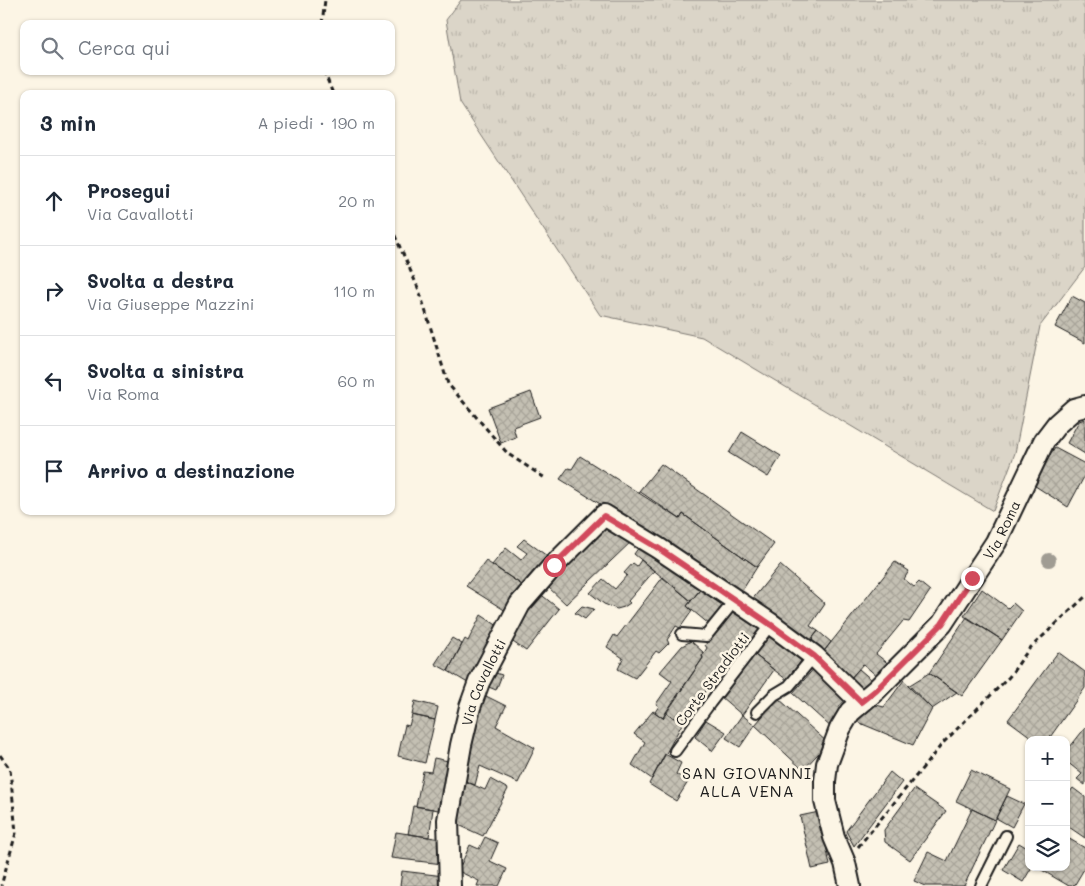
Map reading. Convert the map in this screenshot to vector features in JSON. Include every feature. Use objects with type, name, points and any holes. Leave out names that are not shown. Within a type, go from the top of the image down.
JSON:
[{"type":"street","name":"Via Roma","points":[[850,886],[845,863],[834,837],[826,801],[825,781],[830,756],[840,729],[850,712],[876,690],[942,624],[996,542],[1044,440],[1057,424],[1074,409],[1085,406]]},
{"type":"street","name":"Via Cavallotti","points":[[450,886],[448,820],[470,706],[479,682],[520,604],[554,565],[604,516],[658,548],[735,600]]},
{"type":"street","points":[[735,600],[814,656],[861,702]]},
{"type":"lane","points":[[682,634],[706,636],[735,600]]},
{"type":"lane","name":"Corte Stradiotti","points":[[675,751],[770,624]]},
{"type":"lane","points":[[757,712],[774,695],[789,686],[814,656]]},
{"type":"lane","points":[[981,886],[1006,836]]},
{"type":"path","points":[[322,20],[325,0]]},
{"type":"path","points":[[326,75],[331,90]]},
{"type":"path","points":[[395,236],[419,290],[448,384],[508,454],[545,478]]},
{"type":"path","points":[[845,863],[896,798],[943,743],[1009,677],[1029,649],[1085,597]]},
{"type":"path","points":[[0,754],[10,769],[16,833],[2,886]]},
{"type":"green space","points":[[461,0],[1085,0],[1085,267],[1040,326],[1015,453],[993,511],[702,337],[600,315],[460,103],[446,20]]},
{"type":"building","points":[[1072,296],[1085,303],[1085,343],[1055,327]]},
{"type":"building","points":[[531,392],[540,417],[513,427],[516,437],[501,443],[488,408]]},
{"type":"building","points":[[1085,419],[1085,454],[1067,443],[1079,421]]},
{"type":"building","points":[[742,432],[781,456],[768,477],[729,453]]},
{"type":"building","points":[[1055,448],[1085,464],[1085,475],[1068,507],[1032,484]]},
{"type":"building","points":[[580,456],[680,519],[683,514],[757,567],[740,594],[560,479],[568,468],[572,469]]},
{"type":"building","points":[[661,464],[774,544],[757,567],[683,514],[680,519],[639,491]]},
{"type":"building","points":[[613,524],[634,539],[566,604],[547,586],[602,530]]},
{"type":"building","points":[[524,539],[551,559],[525,587],[492,565],[506,548],[521,560],[527,553],[517,546]]},
{"type":"building","points":[[642,543],[703,586],[691,601],[634,554]]},
{"type":"building","points":[[641,560],[654,571],[628,601],[630,603],[624,607],[617,609],[604,604],[590,593],[603,579],[615,589],[627,575],[624,573],[633,563],[637,566]]},
{"type":"building","points":[[486,561],[525,587],[506,611],[466,586]]},
{"type":"building","points":[[895,562],[909,571],[904,579],[914,587],[919,582],[930,591],[909,622],[903,621],[876,654],[890,665],[878,677],[863,664],[849,680],[821,655]]},
{"type":"building","points":[[780,565],[825,604],[810,626],[818,631],[808,644],[751,601]]},
{"type":"building","points":[[663,577],[691,601],[687,606],[692,611],[680,628],[676,626],[667,640],[669,643],[659,653],[656,651],[635,678],[618,669],[623,658],[607,647],[614,635],[617,637]]},
{"type":"building","points":[[703,586],[727,601],[710,625],[687,606]]},
{"type":"building","points":[[982,589],[1008,608],[1013,603],[1022,611],[1002,640],[964,616]]},
{"type":"building","points":[[538,592],[559,609],[526,651],[507,638]]},
{"type":"building","points":[[582,606],[594,609],[585,619],[575,613]]},
{"type":"building","points":[[735,607],[764,627],[733,667],[726,663],[682,724],[666,712],[703,658],[702,656],[707,648],[705,645]]},
{"type":"building","points":[[481,615],[501,628],[471,685],[448,671],[465,639],[468,641]]},
{"type":"building","points":[[967,617],[1002,640],[962,696],[929,673]]},
{"type":"building","points":[[818,631],[831,642],[821,655],[808,644]]},
{"type":"building","points":[[770,633],[804,657],[787,680],[755,655]]},
{"type":"building","points":[[452,638],[462,644],[448,671],[435,664]]},
{"type":"building","points":[[691,641],[704,653],[703,658],[663,718],[655,712],[659,706],[656,704],[672,681],[660,672],[682,646]]},
{"type":"building","points":[[1058,652],[1085,672],[1085,688],[1051,736],[1030,736],[1008,720]]},
{"type":"building","points":[[755,655],[774,670],[742,715],[721,697]]},
{"type":"building","points":[[815,667],[849,697],[834,730],[793,693]]},
{"type":"building","points":[[859,669],[873,681],[863,692],[849,680]]},
{"type":"building","points":[[489,671],[502,675],[496,690],[484,685]]},
{"type":"building","points":[[929,673],[957,692],[932,709],[908,686]]},
{"type":"building","points":[[904,680],[932,709],[913,745],[855,721],[868,703],[884,707]]},
{"type":"building","points":[[480,693],[506,706],[496,726],[535,748],[518,783],[480,766],[475,785],[460,779]]},
{"type":"building","points":[[778,698],[828,743],[803,770],[755,725]]},
{"type":"building","points":[[415,701],[438,707],[435,720],[412,715]]},
{"type":"building","points":[[653,711],[663,718],[666,712],[682,724],[652,779],[632,765],[645,742],[634,734]]},
{"type":"building","points":[[412,715],[435,720],[425,763],[398,756],[405,725],[409,726]]},
{"type":"building","points":[[742,715],[755,725],[740,747],[726,738]]},
{"type":"building","points":[[706,720],[726,732],[712,751],[695,737]]},
{"type":"building","points":[[1085,728],[1085,785],[1077,779],[1082,774],[1070,764],[1070,747]]},
{"type":"building","points":[[665,754],[681,763],[676,774],[688,782],[676,801],[649,784]]},
{"type":"building","points":[[434,758],[453,762],[444,811],[416,806],[423,771],[431,772]]},
{"type":"building","points":[[971,770],[1010,789],[995,820],[956,801]]},
{"type":"building","points":[[890,772],[902,782],[854,846],[846,831]]},
{"type":"building","points":[[460,779],[485,790],[490,779],[508,789],[483,836],[452,822]]},
{"type":"building","points":[[1073,788],[1085,797],[1085,838],[1070,828],[1070,792]]},
{"type":"building","points":[[914,789],[946,811],[910,860],[885,842],[884,830]]},
{"type":"building","points":[[1007,796],[1024,804],[1012,827],[996,818]]},
{"type":"building","points":[[413,806],[433,809],[429,837],[408,834]]},
{"type":"building","points":[[972,809],[995,820],[964,886],[926,886],[914,881],[928,852],[947,861]]},
{"type":"building","points":[[819,812],[830,865],[812,869],[800,816]]},
{"type":"building","points":[[396,832],[441,839],[443,864],[391,858]]},
{"type":"building","points":[[485,837],[498,843],[490,861],[507,869],[499,886],[477,886],[479,881],[458,871],[470,845],[479,849]]},
{"type":"building","points":[[1070,839],[1085,848],[1085,870],[1074,886],[1069,886],[1043,871],[1070,871]]},
{"type":"building","points":[[1019,843],[1025,847],[1025,871],[1030,871],[1023,882],[1003,870]]},
{"type":"building","points":[[402,871],[444,876],[444,886],[400,886]]},
{"type":"district","name":"SAN GIOVANNI ALLA VENA","points":[[747,781]]},
{"type":"route","points":[[554,565],[604,516],[658,548],[770,624],[814,656],[861,702],[876,690],[942,624],[972,578]]}]
